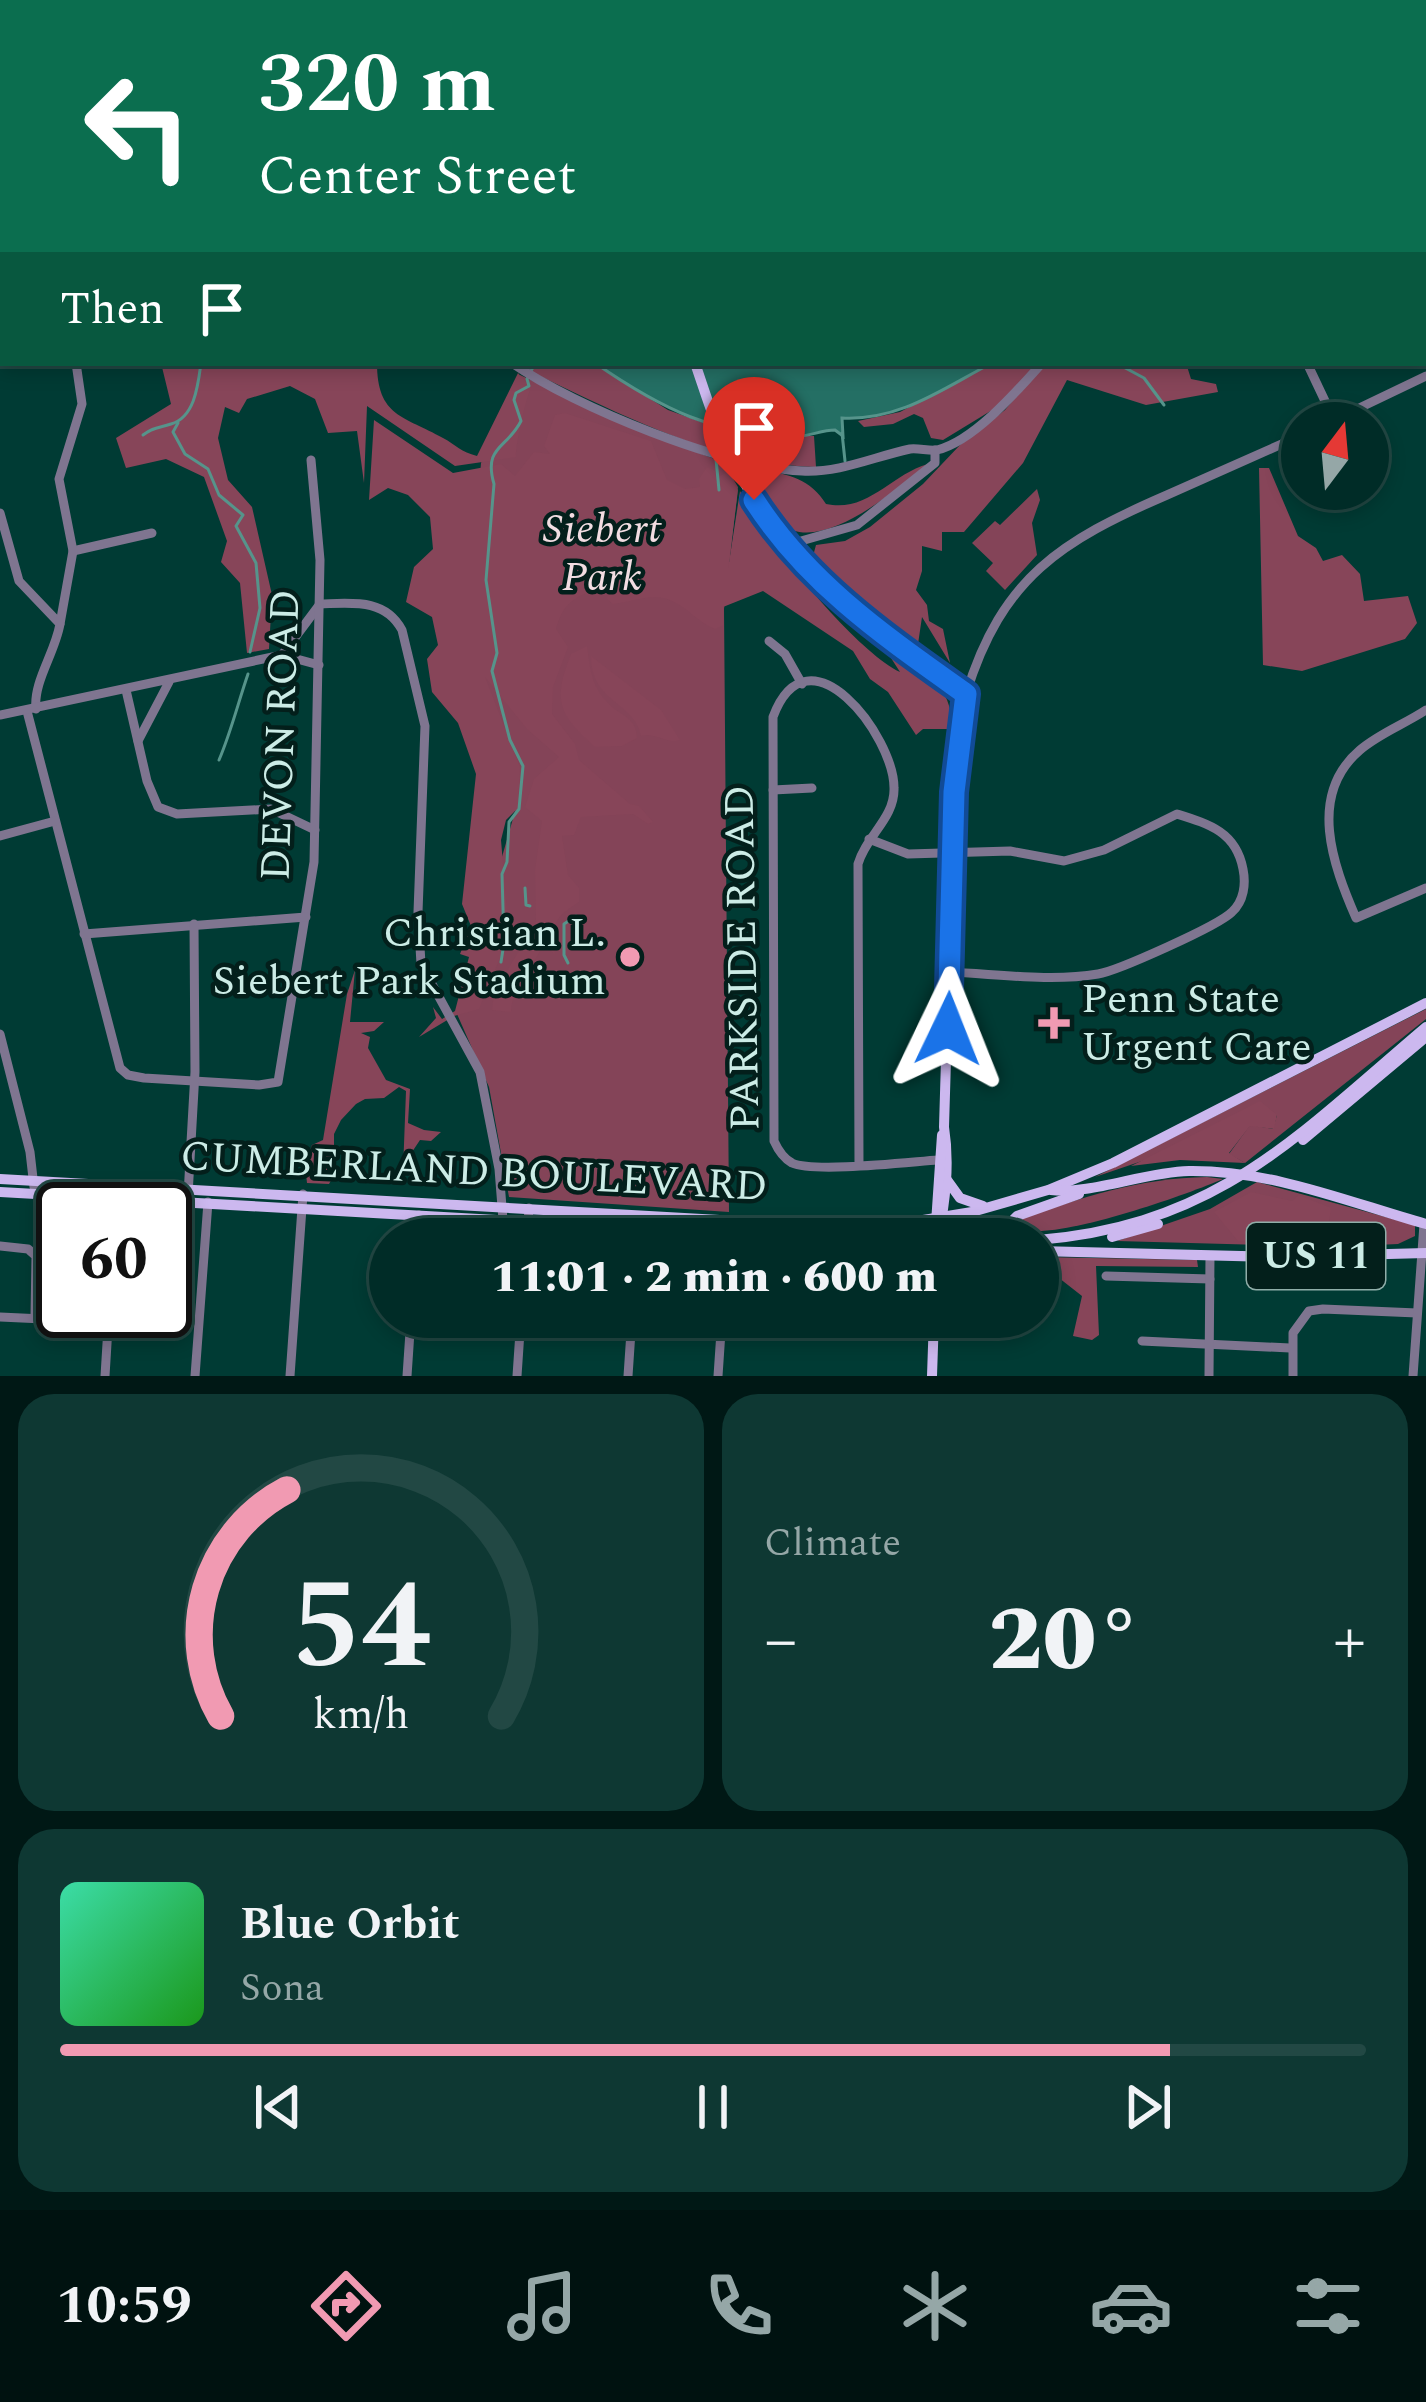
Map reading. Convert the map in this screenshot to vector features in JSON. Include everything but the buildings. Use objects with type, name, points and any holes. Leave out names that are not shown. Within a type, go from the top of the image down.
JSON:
[{"type":"main road","points":[[696,366],[729,455],[787,545],[850,610],[966,694],[953,854],[944,1218]]},
{"type":"main road","points":[[1048,1190],[1113,1163],[1426,1003]]},
{"type":"main road","points":[[1059,1241],[1133,1224],[1221,1190],[1268,1160],[1426,1027]]},
{"type":"main road","points":[[1059,1243],[1135,1231],[1224,1196],[1272,1166],[1426,1037]]},
{"type":"main road","points":[[942,1218],[938,1160],[944,1127]]},
{"type":"main road","name":"US 11","points":[[970,1218],[1048,1190],[1073,1192],[1159,1173],[1241,1174],[1425,1224]]},
{"type":"main road","points":[[946,1174],[951,1189],[961,1198],[993,1207]]},
{"type":"main road","name":"CUMBERLAND BOULEVARD","points":[[0,1179],[34,1185]]},
{"type":"main road","points":[[1015,1218],[1110,1182]]},
{"type":"main road","name":"CUMBERLAND BOULEVARD","points":[[0,1192],[34,1185]]},
{"type":"main road","name":"CUMBERLAND BOULEVARD","points":[[192,1194],[548,1218]]},
{"type":"main road","name":"CUMBERLAND BOULEVARD","points":[[192,1196],[208,1202],[303,1201],[418,1215],[503,1213]]},
{"type":"main road","points":[[638,1218],[648,1214]]},
{"type":"main road","name":"CUMBERLAND BOULEVARD","points":[[529,1215],[713,1218]]},
{"type":"main road","name":"US 11","points":[[1059,1247],[1210,1256],[1424,1253]]},
{"type":"main road","points":[[932,1376],[933,1338]]},
{"type":"street","points":[[76,366],[82,404],[59,479],[73,551],[52,659],[31,710],[55,821],[123,1071],[144,1078],[194,1081]]},
{"type":"street","points":[[516,366],[662,435],[743,462],[819,471],[910,449],[935,450],[1004,407],[1039,366]]},
{"type":"street","points":[[1308,366],[1323,402]]},
{"type":"street","points":[[1372,402],[1426,376]]},
{"type":"street","points":[[966,694],[979,655],[1010,601],[1060,549],[1105,522],[1281,444]]},
{"type":"street","points":[[787,545],[857,525],[934,463],[935,450]]},
{"type":"street","name":"DEVON ROAD","points":[[194,1081],[278,1082],[315,830],[320,604],[311,460]]},
{"type":"street","points":[[0,513],[19,580],[60,624]]},
{"type":"street","points":[[73,551],[152,533]]},
{"type":"street","points":[[282,655],[320,604],[380,607],[395,618],[405,640],[424,726],[418,951],[428,983],[480,1072],[503,1213]]},
{"type":"street","points":[[769,641],[785,655],[802,684],[824,682],[844,692],[891,765],[892,803],[869,839],[858,872],[859,1164]]},
{"type":"street","points":[[0,715],[282,655],[319,665]]},
{"type":"street","points":[[138,741],[170,681]]},
{"type":"street","name":"PARKSIDE ROAD","points":[[802,684],[784,695],[772,717],[774,1141],[782,1155],[797,1165],[938,1160]]},
{"type":"street","points":[[126,690],[150,792],[164,811],[271,809],[315,830]]},
{"type":"street","points":[[1426,710],[1361,748],[1337,781],[1330,808],[1330,846],[1356,918],[1426,888]]},
{"type":"street","points":[[773,790],[812,788]]},
{"type":"street","points":[[869,839],[902,854],[1010,850],[1072,860],[1124,842],[1177,814],[1226,834],[1242,863],[1244,890],[1237,907],[1224,918],[1102,974],[949,972]]},
{"type":"street","points":[[0,836],[55,821]]},
{"type":"street","points":[[84,934],[306,916]]},
{"type":"street","points":[[189,1182],[194,924]]},
{"type":"street","points":[[0,1034],[34,1185]]},
{"type":"street","points":[[290,1376],[303,1201]]},
{"type":"street","points":[[195,1376],[208,1202]]},
{"type":"street","points":[[1413,1376],[1425,1224]]},
{"type":"street","points":[[0,1246],[28,1249],[36,1256],[35,1317],[0,1317]]},
{"type":"street","points":[[1209,1376],[1210,1256]]},
{"type":"street","points":[[1106,1276],[1210,1279]]},
{"type":"street","points":[[1292,1376],[1290,1348],[1297,1322],[1316,1309],[1417,1313]]},
{"type":"street","points":[[105,1376],[107,1338]]},
{"type":"street","points":[[407,1376],[410,1338]]},
{"type":"street","points":[[517,1376],[520,1338]]},
{"type":"street","points":[[628,1376],[631,1338]]},
{"type":"street","points":[[718,1376],[721,1338]]},
{"type":"street","points":[[1142,1341],[1290,1348]]},
{"type":"green space","points":[[162,366],[377,366],[382,394],[395,412],[477,456],[518,373],[531,388],[516,457],[455,466],[367,406],[364,483],[357,431],[328,433],[315,399],[290,386],[247,399],[239,413],[225,407],[218,438],[228,480],[252,507],[272,595],[269,649],[247,653],[240,583],[221,562],[227,541],[204,477],[166,459],[126,468],[116,438],[171,404]]},
{"type":"green space","name":"Siebert Park","points":[[535,366],[598,366],[668,410],[718,428],[814,436],[816,467],[778,464],[705,447],[531,372]]},
{"type":"green space","points":[[986,366],[1187,366],[1191,379],[1216,384],[1218,392],[1146,405],[1067,380],[1023,463],[964,532],[942,532],[942,551],[922,546],[916,590],[927,605],[929,621],[943,629],[950,663],[922,617],[918,644],[899,633],[813,556],[816,545],[845,541],[870,527],[1005,410],[1034,375],[1002,404],[943,440],[931,438],[923,418],[914,414],[893,424],[864,427],[858,421],[900,412]]},
{"type":"green space","name":"Siebert Park","points":[[520,375],[723,462],[738,487],[724,609],[729,1212],[509,1197],[489,1087],[457,1014],[516,808],[477,692],[473,563],[481,463]]},
{"type":"green space","points":[[565,413],[651,441],[667,480],[685,489],[700,487],[707,467],[715,471],[718,487],[720,476],[727,472],[738,490],[728,569],[740,491],[789,563],[859,641],[900,672],[882,644],[941,688],[950,729],[923,729],[916,735],[853,651],[763,591],[723,607],[723,625],[715,629],[665,598],[613,604],[607,599],[610,571],[596,574],[589,592],[567,606],[556,629],[568,647],[553,687],[552,714],[575,744],[579,760],[653,822],[648,824],[633,814],[581,817],[574,835],[562,836],[568,875],[579,888],[579,902],[559,918],[555,955],[544,943],[519,985],[511,1012],[492,1010],[494,993],[536,922],[535,870],[542,821],[525,807],[534,779],[559,757],[527,729],[485,677],[520,767],[518,808],[506,820],[501,840],[509,936],[479,1009],[454,1016],[419,1037],[436,1018],[433,1007],[442,1019],[455,1011],[469,957],[460,954],[471,926],[462,904],[476,774],[458,723],[432,692],[427,659],[438,645],[432,617],[406,602],[414,567],[433,549],[430,517],[408,495],[388,488],[369,500],[374,420],[453,473],[501,464],[515,476],[534,452],[550,454],[544,446],[555,415]]},
{"type":"green space","points":[[928,464],[858,515],[816,532],[797,531],[780,523],[744,468],[791,476],[810,486],[826,504],[841,505],[867,498]]},
{"type":"green space","points":[[1259,468],[1269,468],[1281,496],[1281,510],[1287,510],[1298,536],[1316,548],[1323,561],[1342,555],[1360,574],[1364,601],[1408,596],[1417,623],[1405,639],[1302,671],[1263,665]]},
{"type":"green space","points":[[1037,489],[1040,500],[1032,523],[1037,555],[1005,590],[986,571],[993,563],[972,543],[995,521],[1000,525]]},
{"type":"green space","points":[[587,646],[592,676],[602,696],[636,730],[637,738],[622,746],[595,747],[573,726],[562,706],[562,684],[571,654]]},
{"type":"green space","points":[[591,656],[661,710],[680,740],[641,736],[631,716],[598,683]]},
{"type":"green space","points":[[355,970],[350,1022],[384,1022],[374,1031],[361,1033],[370,1037],[368,1048],[386,1080],[410,1089],[408,1123],[441,1132],[431,1141],[420,1140],[410,1155],[410,1176],[403,1171],[406,1091],[399,1087],[384,1098],[365,1099],[341,1120],[334,1134],[334,1175],[329,1184],[307,1183],[305,1164],[312,1145],[323,1140]]},
{"type":"green space","points":[[1426,1009],[1426,1019],[1245,1163],[1229,1154],[1250,1125],[1273,1129],[1277,1115],[1095,1177]]},
{"type":"green space","points":[[1260,1101],[1277,1115],[1274,1129],[1250,1126],[1229,1153],[1245,1163],[1180,1160],[1131,1166]]},
{"type":"green space","points":[[1223,1179],[1150,1206],[1059,1229],[1059,1218],[1025,1218],[1112,1190],[1158,1181]]},
{"type":"green space","points":[[1257,1182],[1415,1225],[1415,1236],[1398,1244],[1332,1247],[1117,1241],[1210,1209]]},
{"type":"green space","points":[[1251,1192],[1292,1201],[1299,1195],[1331,1208],[1326,1241],[1238,1241],[1214,1212]]},
{"type":"green space","points":[[1059,1257],[1197,1260],[1198,1267],[1096,1266],[1099,1335],[1092,1340],[1073,1336],[1082,1296],[1059,1278]]},
{"type":"shaded area","points":[[600,366],[987,366],[902,409],[842,418],[843,436],[835,430],[798,436],[741,431],[690,417]]},
{"type":"waterway","points":[[143,435],[185,415],[194,399],[200,366]]},
{"type":"waterway","points":[[501,962],[502,874],[509,822],[519,809],[523,766],[510,740],[492,671],[497,653],[486,580],[491,472],[494,455],[521,421],[514,400],[516,393],[529,386],[534,366]]},
{"type":"waterway","points":[[1122,366],[1144,378],[1164,405]]},
{"type":"waterway","points":[[178,423],[173,432],[185,454],[208,469],[219,495],[243,515],[236,526],[256,563],[260,608],[250,652]]},
{"type":"waterway","points":[[705,423],[713,448]]},
{"type":"waterway","points":[[842,433],[845,461]]},
{"type":"waterway","points":[[716,459],[719,490]]},
{"type":"waterway","points":[[219,760],[248,674]]},
{"type":"waterway","points":[[525,888],[530,906]]},
{"type":"waterway","points":[[568,963],[564,924],[576,916]]},
{"type":"place","name":"Christian L. Siebert Park Stadium","points":[[630,957]]},
{"type":"place","name":"Penn State Urgent Care","points":[[1054,1023]]},
{"type":"route","points":[[754,500],[832,595],[966,694],[954,792],[948,1029]]}]
